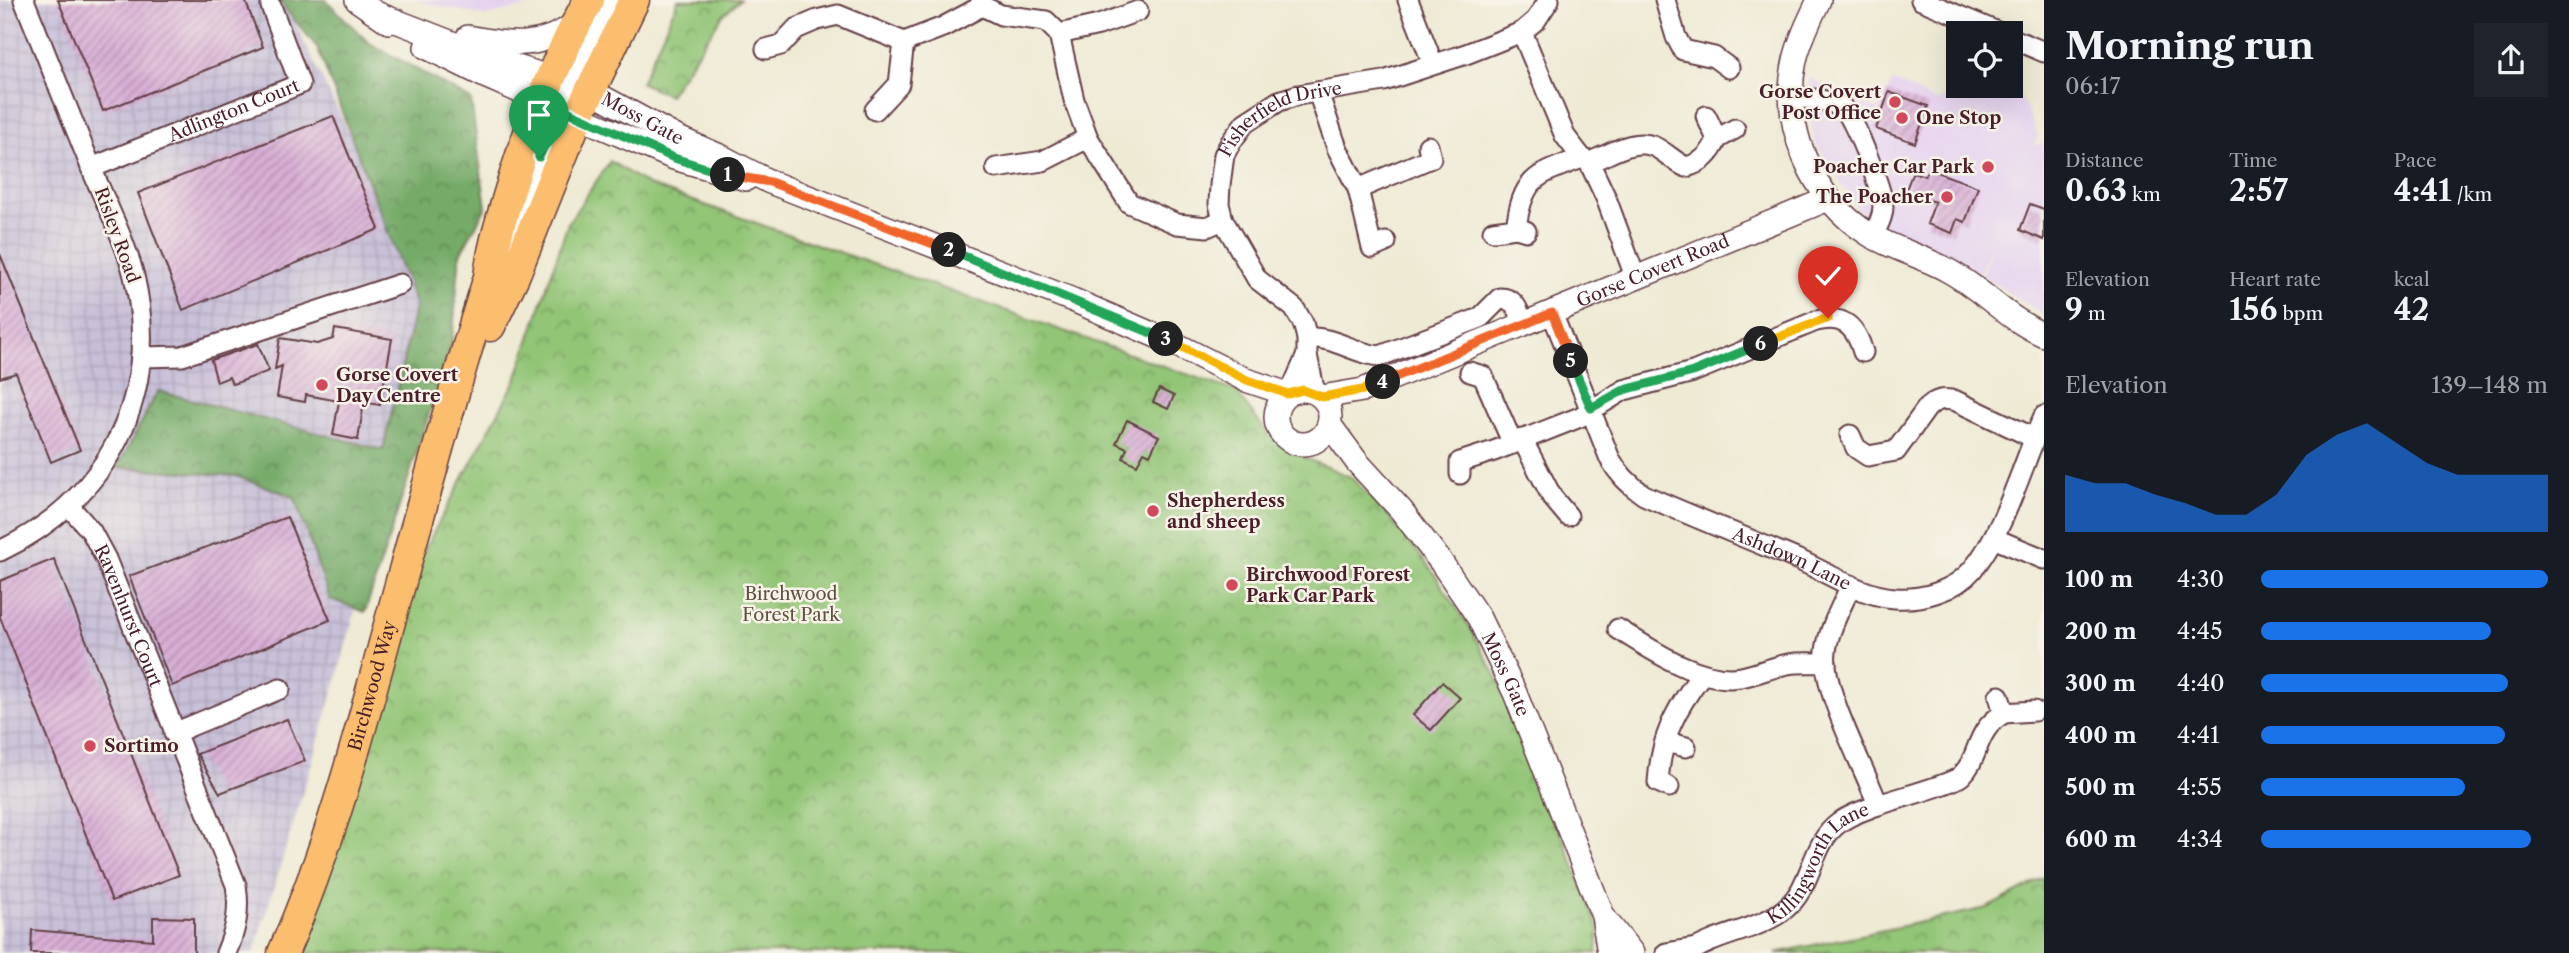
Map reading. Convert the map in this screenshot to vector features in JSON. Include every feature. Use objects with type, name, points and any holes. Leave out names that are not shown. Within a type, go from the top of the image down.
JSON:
[{"type":"main road","name":"Birchwood Way","points":[[283,953],[323,853],[346,779],[447,416],[489,277],[495,241],[522,151],[634,0]]},
{"type":"main road","name":"Birchwood Way","points":[[447,416],[514,274],[565,96],[583,12]]},
{"type":"street","name":"Risley Road","points":[[0,551],[36,531],[69,506],[101,469],[118,442],[137,386],[141,357],[141,324],[133,272],[24,0]]},
{"type":"street","points":[[356,0],[422,46],[565,96]]},
{"type":"street","points":[[565,96],[612,0]]},
{"type":"street","points":[[1408,0],[1433,64]]},
{"type":"street","name":"Fisherfield Drive","points":[[1324,408],[1303,323],[1294,307],[1257,279],[1223,220],[1219,204],[1220,186],[1224,155],[1231,142],[1245,123],[1279,101],[1298,95],[1384,81],[1522,32],[1535,20],[1549,0]]},
{"type":"street","points":[[1665,0],[1682,55],[1714,57],[1729,68]]},
{"type":"street","points":[[1819,0],[1796,57],[1791,97],[1792,114],[1802,150],[1813,176],[1828,199],[1853,224],[1872,236],[1945,268],[1967,281],[2017,322],[2044,335]]},
{"type":"street","points":[[1921,0],[1971,21]]},
{"type":"street","points":[[766,49],[781,45],[796,29],[838,15],[904,42],[943,27],[981,3],[1001,15],[1046,22],[1059,34],[1074,100],[1088,138],[1129,203],[1177,224],[1207,227],[1223,220]]},
{"type":"street","name":"Adlington Court","points":[[91,168],[300,84],[271,6]]},
{"type":"street","points":[[1059,34],[1099,25],[1138,11]]},
{"type":"street","points":[[413,27],[501,44],[522,44],[545,40],[583,12]]},
{"type":"street","points":[[378,15],[496,60],[565,96]]},
{"type":"street","points":[[1522,32],[1565,136],[1586,160],[1606,198],[1636,279]]},
{"type":"street","points":[[875,110],[899,84],[904,42]]},
{"type":"street","points":[[2023,43],[2044,52]]},
{"type":"street","points":[[1318,92],[1337,148],[1357,189],[1372,248],[1386,242]]},
{"type":"street","name":"Moss Gate","points":[[565,96],[678,138],[770,182],[1073,300],[1175,344],[1247,380],[1289,393],[1303,390],[1324,408],[1357,462],[1401,510],[1441,562],[1489,637],[1516,693],[1603,916],[1609,953]]},
{"type":"street","points":[[1791,97],[1818,100],[1844,109],[1853,122],[1882,196],[1881,220],[1872,236]]},
{"type":"street","points":[[1706,116],[1717,139]]},
{"type":"street","points":[[1493,231],[1521,230],[1520,202],[1526,188],[1546,172],[1586,160],[1607,157],[1623,148],[1645,145],[1654,147],[1686,167],[1706,158],[1717,139],[1735,129]]},
{"type":"street","points":[[996,168],[1043,161],[1088,138]]},
{"type":"street","points":[[1357,189],[1431,158],[1428,146]]},
{"type":"street","name":"Gorse Covert Road","points":[[1324,408],[1828,199]]},
{"type":"street","points":[[141,357],[182,356],[400,284]]},
{"type":"street","points":[[1277,425],[1277,408],[1289,393],[1307,346],[1327,338],[1370,355],[1380,356],[1480,318],[1500,298],[1508,298],[1515,304],[1524,324]]},
{"type":"street","name":"Ashdown Lane","points":[[1552,313],[1610,459],[1616,470],[1633,487],[1651,498],[1851,585],[1892,598],[1934,594],[1962,579],[1977,563],[1993,538],[2044,416]]},
{"type":"street","points":[[1460,474],[1460,462],[1580,416],[1624,390],[1693,372],[1828,318],[1845,322],[1860,339],[1863,352]]},
{"type":"street","points":[[1470,372],[1483,376],[1518,442],[1552,497],[1568,516]]},
{"type":"street","name":"Moss Gate","points":[[1247,380],[1279,431],[1291,442],[1312,442],[1357,462]]},
{"type":"street","points":[[1966,406],[1973,387]]},
{"type":"street","points":[[1850,435],[1856,447],[1868,456],[1896,451],[1932,403],[1944,399],[1966,406],[2034,438]]},
{"type":"street","points":[[1312,442],[1320,438],[1324,408]]},
{"type":"street","name":"Ravenhurst Court","points":[[69,506],[91,531],[103,552],[236,885],[236,929],[226,953]]},
{"type":"street","points":[[1993,538],[2044,559]]},
{"type":"street","name":"Killingworth Lane","points":[[1667,953],[1692,951],[1784,910],[1804,885],[1829,833],[1838,823],[1878,805],[1828,682],[1825,663],[1832,629],[1851,585]]},
{"type":"street","points":[[1618,628],[1702,674],[1721,678],[1741,677],[1792,663],[1825,663]]},
{"type":"street","points":[[1669,786],[1658,782],[1660,760],[1672,718],[1702,674]]},
{"type":"street","points":[[174,733],[280,689]]},
{"type":"street","points":[[1878,805],[1955,790],[2001,704],[2034,711]]},
{"type":"street","points":[[1665,742],[1686,747]]},
{"type":"street","name":"Moss Gate","points":[[1603,916],[1632,953]]},
{"type":"shaded area","points":[[0,0],[284,0],[425,290],[422,357],[336,683],[254,953],[0,953]]},
{"type":"shaded area","points":[[414,0],[536,0],[532,5],[485,16]]},
{"type":"shaded area","points":[[1809,77],[1878,110],[1893,81],[1936,101],[1946,97],[2022,98],[2038,136],[2033,146],[2044,143],[2044,316],[1982,275],[1995,237],[1979,273],[1898,235],[1858,211],[1815,142],[1809,113]]},
{"type":"green space","points":[[278,0],[326,0],[368,42],[471,100],[486,207],[460,254],[452,343],[365,612],[330,599],[294,497],[236,476],[118,467],[158,391],[383,450],[416,305],[317,47]]},
{"type":"green space","points":[[678,0],[740,0],[723,15],[669,95],[641,83]]},
{"type":"green space","name":"Birchwood Forest Park","points":[[610,161],[648,185],[1235,391],[1270,436],[1305,458],[1351,477],[1393,521],[1433,572],[1470,628],[1508,698],[1599,930],[1597,953],[292,953],[410,576],[516,380],[568,223]]},
{"type":"green space","points":[[2044,878],[2044,953],[1776,953],[1987,908]]},
{"type":"building","points":[[58,0],[245,0],[263,47],[103,111]]},
{"type":"building","name":"One Stop","points":[[1889,92],[1928,106],[1915,143],[1876,129]]},
{"type":"building","points":[[333,116],[379,229],[183,310],[138,193]]},
{"type":"building","name":"The Poacher","points":[[1928,169],[1978,187],[1965,222],[1957,219],[1952,233],[1927,224],[1935,202],[1905,192],[1913,172],[1925,176]]},
{"type":"building","points":[[2030,204],[2044,209],[2044,240],[2020,230]]},
{"type":"building","points":[[0,254],[80,450],[51,462],[16,373],[0,378]]},
{"type":"building","name":"Gorse Covert Day Centre","points":[[335,329],[392,339],[380,405],[364,402],[358,440],[333,435],[339,401],[306,395],[305,402],[277,397],[282,366],[275,369],[280,338],[317,344],[333,339]]},
{"type":"building","points":[[258,344],[269,371],[232,384],[229,377],[217,382],[211,360]]},
{"type":"building","points":[[1159,389],[1174,396],[1168,409],[1153,402]]},
{"type":"building","points":[[1127,420],[1159,436],[1150,455],[1144,452],[1137,465],[1123,458],[1127,448],[1116,443]]},
{"type":"building","points":[[287,517],[330,620],[172,686],[129,576]]},
{"type":"building","name":"Sortimo","points":[[54,559],[179,875],[112,901],[0,617],[0,581]]},
{"type":"building","points":[[1442,682],[1460,698],[1431,730],[1413,715]]},
{"type":"building","points":[[287,719],[305,761],[220,793],[197,754]]},
{"type":"building","points":[[153,917],[194,918],[194,953],[31,953],[32,930],[153,940]]},
{"type":"place","name":"Gorse Covert Post Office","points":[[1895,102]]},
{"type":"place","name":"One Stop","points":[[1902,118]]},
{"type":"place","name":"Poacher Car Park","points":[[1988,167]]},
{"type":"place","name":"The Poacher","points":[[1947,197]]},
{"type":"place","name":"Gorse Covert Day Centre","points":[[322,385]]},
{"type":"place","name":"Shepherdess and sheep","points":[[1153,511]]},
{"type":"place","name":"Birchwood Forest Park Car Park","points":[[1232,585]]},
{"type":"place","name":"Sortimo","points":[[90,746]]},
{"type":"route","points":[[539,157],[560,108],[674,158],[739,178],[770,182],[838,207],[1073,300],[1175,344],[1247,380],[1288,394],[1303,390],[1322,397],[1363,390],[1552,313],[1591,408],[1624,390],[1660,383],[1693,372],[1828,318]]}]
